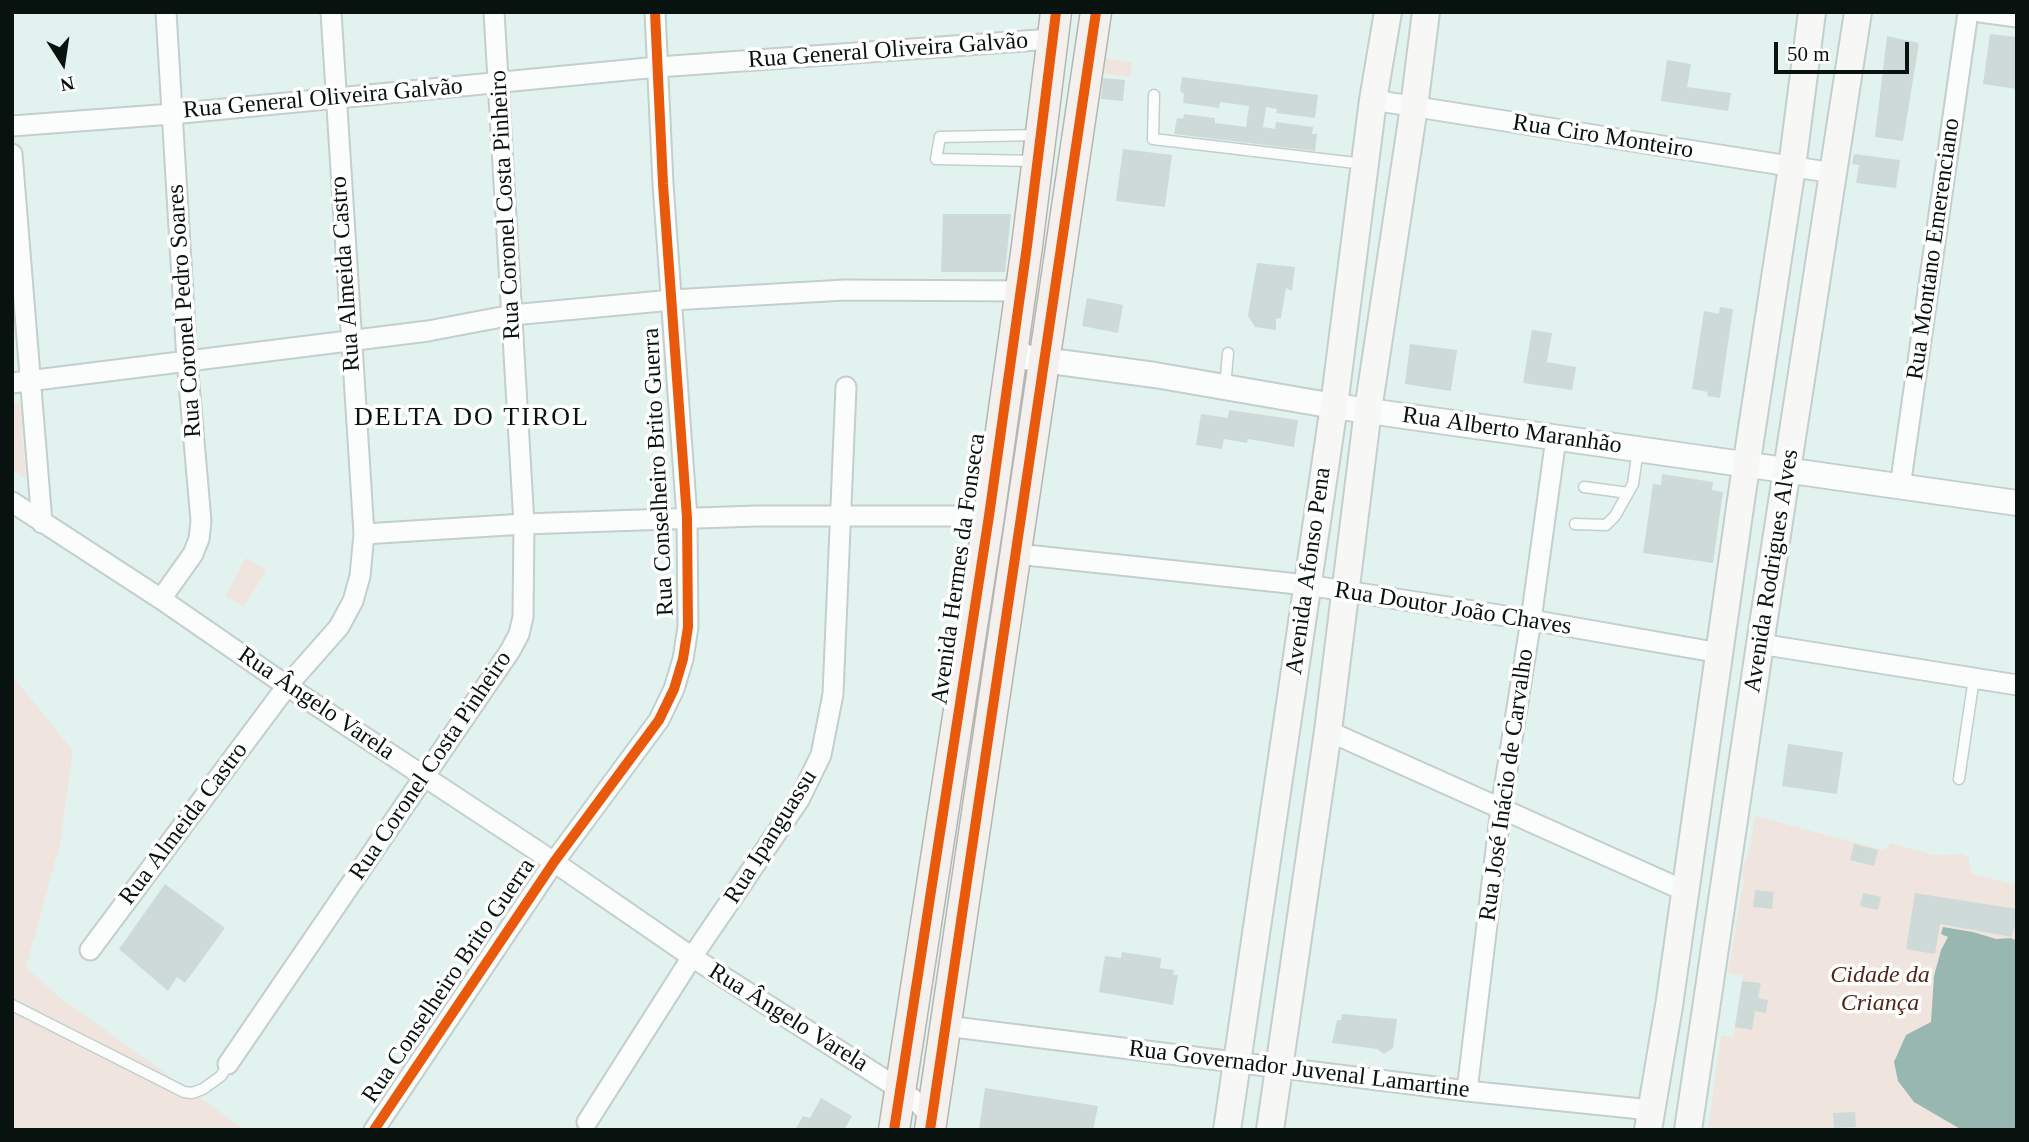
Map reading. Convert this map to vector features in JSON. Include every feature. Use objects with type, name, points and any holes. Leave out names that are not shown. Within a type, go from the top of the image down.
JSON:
[{"type":"main road","points":[[931,1124],[1096,12]]},
{"type":"main road","name":"Avenida Afonso Pena","points":[[1227,1130],[1334,406],[1364,164],[1388,12]]},
{"type":"main road","name":"Avenida Afonso Pena","points":[[1270,1130],[1328,731],[1367,410],[1426,12]]},
{"type":"main road","name":"Avenida Rodrigues Alves","points":[[1650,1120],[1792,167],[1812,12]]},
{"type":"main road","name":"Avenida Rodrigues Alves","points":[[1688,1130],[1727,863],[1765,654],[1770,587],[1858,12]]},
{"type":"main road","name":"Avenida Hermes da Fonseca","points":[[894,1130],[989,516],[1040,148],[1054,26]]},
{"type":"main road","points":[[1730,586],[1741,576],[1754,575],[1764,578],[1770,587]]},
{"type":"main road","points":[[1719,659],[1726,674],[1735,679],[1747,676],[1765,654]]},
{"type":"main road","points":[[1690,854],[1697,864],[1713,871],[1727,863]]},
{"type":"main road","points":[[1658,1073],[1679,1067],[1695,1076]]},
{"type":"street","name":"Rua Coronel Pedro Soares","points":[[161,598],[193,554],[199,539],[201,521],[187,361],[166,12]]},
{"type":"street","name":"Rua Almeida Castro","points":[[90,950],[287,686],[339,627],[353,601],[360,576],[364,534],[331,12]]},
{"type":"street","name":"Rua Coronel Costa Pinheiro","points":[[228,1064],[519,634],[524,598],[524,524],[494,12]]},
{"type":"street","name":"Rua Conselheiro Brito Guerra","points":[[374,1130],[554,862],[659,720],[674,689],[683,659],[688,627],[687,518],[663,184],[654,12]]},
{"type":"street","name":"Rua Montano Emerenciano","points":[[1900,487],[1968,12]]},
{"type":"street","points":[[1980,12],[2017,17]]},
{"type":"street","name":"Rua General Oliveira Galvão","points":[[12,126],[335,99],[1054,26]]},
{"type":"street","name":"Rua Ciro Monteiro","points":[[1373,100],[1833,173]]},
{"type":"street","points":[[12,154],[22,382],[42,523]]},
{"type":"street","points":[[22,382],[428,331],[512,316],[672,300],[845,290],[1020,291]]},
{"type":"street","name":"Rua Alberto Maranhão","points":[[1012,347],[1025,357],[1155,375],[1334,406],[2017,503]]},
{"type":"street","name":"Rua Ipanguassu","points":[[587,1122],[692,957],[799,800],[821,755],[832,694],[846,387]]},
{"type":"street","name":"Rua José Inácio de Carvalho","points":[[1467,1091],[1501,808],[1556,438]]},
{"type":"street","name":"Rua Ângelo Varela","points":[[12,502],[161,598],[287,686],[554,862],[692,957],[901,1090],[918,1103],[931,1124]]},
{"type":"street","points":[[364,534],[687,518],[841,514],[989,516]]},
{"type":"street","name":"Rua Doutor João Chaves","points":[[1017,554],[1307,585],[1531,620],[1719,659]]},
{"type":"street","points":[[1765,654],[2017,685]]},
{"type":"street","points":[[1328,731],[1685,891]]},
{"type":"street","name":"Rua Governador Juvenal Lamartine","points":[[946,1026],[1467,1091],[1650,1120]]},
{"type":"lane","points":[[1154,95],[1153,139],[1364,164]]},
{"type":"lane","points":[[940,137],[1040,148],[936,159],[940,137]]},
{"type":"lane","points":[[1225,387],[1228,353]]},
{"type":"lane","points":[[1575,524],[1606,524],[1615,516],[1633,484],[1638,449]]},
{"type":"lane","points":[[1584,486],[1628,493]]},
{"type":"lane","points":[[1959,779],[1974,678]]},
{"type":"lane","points":[[12,1005],[184,1092],[192,1093],[203,1089],[221,1076],[228,1064]]},
{"type":"green space","points":[[1106,59],[1132,62],[1130,77],[1104,74]]},
{"type":"green space","points":[[20,402],[26,479],[12,470],[12,403]]},
{"type":"green space","points":[[246,558],[267,570],[244,606],[225,597]]},
{"type":"green space","points":[[12,675],[73,751],[60,844],[26,967],[59,997],[245,1130],[12,1130]]},
{"type":"green space","name":"Cidade da Criança","points":[[1755,816],[1884,850],[1891,843],[1933,855],[1962,854],[1969,857],[1971,873],[2017,885],[2017,1130],[1708,1130],[1721,1035],[1733,1037],[1743,976],[1728,973],[1744,878],[1742,874],[1748,858]]},
{"type":"shaded area","points":[[1943,927],[2017,941],[2017,1130],[1962,1130],[1914,1102],[1898,1081],[1894,1062],[1906,1035],[1931,1022],[1934,976],[1941,950],[1948,937],[1941,934]]},
{"type":"building","points":[[1990,34],[2017,37],[2017,89],[1983,84]]},
{"type":"building","points":[[1887,36],[1919,43],[1903,141],[1875,137]]},
{"type":"building","points":[[1667,60],[1691,64],[1687,87],[1731,93],[1728,111],[1661,101]]},
{"type":"building","points":[[1182,77],[1318,95],[1315,118],[1276,113],[1277,109],[1266,107],[1263,127],[1275,129],[1276,122],[1313,127],[1312,134],[1317,134],[1315,151],[1174,134],[1177,118],[1183,119],[1184,114],[1215,118],[1215,123],[1246,127],[1249,106],[1220,102],[1219,108],[1183,103],[1184,94],[1180,91]]},
{"type":"building","points":[[1103,78],[1125,80],[1123,101],[1101,99]]},
{"type":"building","points":[[1123,149],[1172,155],[1165,207],[1116,201]]},
{"type":"building","points":[[1854,154],[1900,160],[1896,188],[1856,183],[1859,165],[1852,164]]},
{"type":"building","points":[[943,214],[1011,214],[1005,272],[941,272]]},
{"type":"building","points":[[1257,263],[1295,267],[1292,291],[1286,288],[1281,318],[1276,319],[1276,330],[1255,327],[1248,316]]},
{"type":"building","points":[[1087,298],[1123,305],[1118,333],[1082,326]]},
{"type":"building","points":[[1720,307],[1733,309],[1720,398],[1692,389],[1704,311],[1719,314]]},
{"type":"building","points":[[1532,330],[1552,333],[1547,362],[1576,367],[1572,390],[1523,383]]},
{"type":"building","points":[[1410,344],[1457,350],[1451,391],[1405,384]]},
{"type":"building","points":[[1229,410],[1298,420],[1294,447],[1248,439],[1247,443],[1224,439],[1222,449],[1196,445],[1201,414],[1228,418]]},
{"type":"building","points":[[1662,474],[1713,482],[1712,490],[1723,492],[1713,563],[1643,553],[1653,484],[1661,485]]},
{"type":"building","points":[[1788,744],[1843,752],[1837,794],[1782,786]]},
{"type":"building","points":[[1854,844],[1878,850],[1874,866],[1850,860]]},
{"type":"building","points":[[165,884],[225,928],[185,983],[177,977],[168,991],[119,949]]},
{"type":"building","points":[[1755,890],[1774,892],[1772,909],[1753,907]]},
{"type":"building","points":[[1863,893],[1881,897],[1878,910],[1860,906]]},
{"type":"building","points":[[1915,893],[2017,909],[2017,928],[2014,927],[2012,937],[1940,924],[1935,954],[1906,949]]},
{"type":"building","points":[[1122,952],[1161,958],[1160,968],[1174,970],[1173,975],[1178,975],[1173,1005],[1099,992],[1105,956],[1121,958]]},
{"type":"building","points":[[1742,981],[1761,983],[1758,998],[1768,1000],[1766,1013],[1755,1011],[1752,1030],[1735,1027]]},
{"type":"building","points":[[1342,1014],[1397,1019],[1393,1048],[1384,1054],[1377,1049],[1332,1043],[1337,1020],[1341,1020]]},
{"type":"building","points":[[985,1088],[1098,1106],[1093,1130],[979,1130]]},
{"type":"building","points":[[821,1098],[852,1116],[844,1130],[795,1130],[803,1116],[810,1118]]},
{"type":"building","points":[[1855,1112],[1856,1127],[1834,1128],[1833,1113]]},
{"type":"cycle path","points":[[374,1130],[554,862],[659,720],[674,689],[683,659],[688,627],[687,518],[663,184],[655,12]]},
{"type":"cycle path","points":[[894,1130],[989,516],[1056,12]]},
{"type":"cycle path","points":[[930,1130],[1096,12]]},
{"type":"district","name":"DELTA DO TIROL","points":[[472,418]]}]
